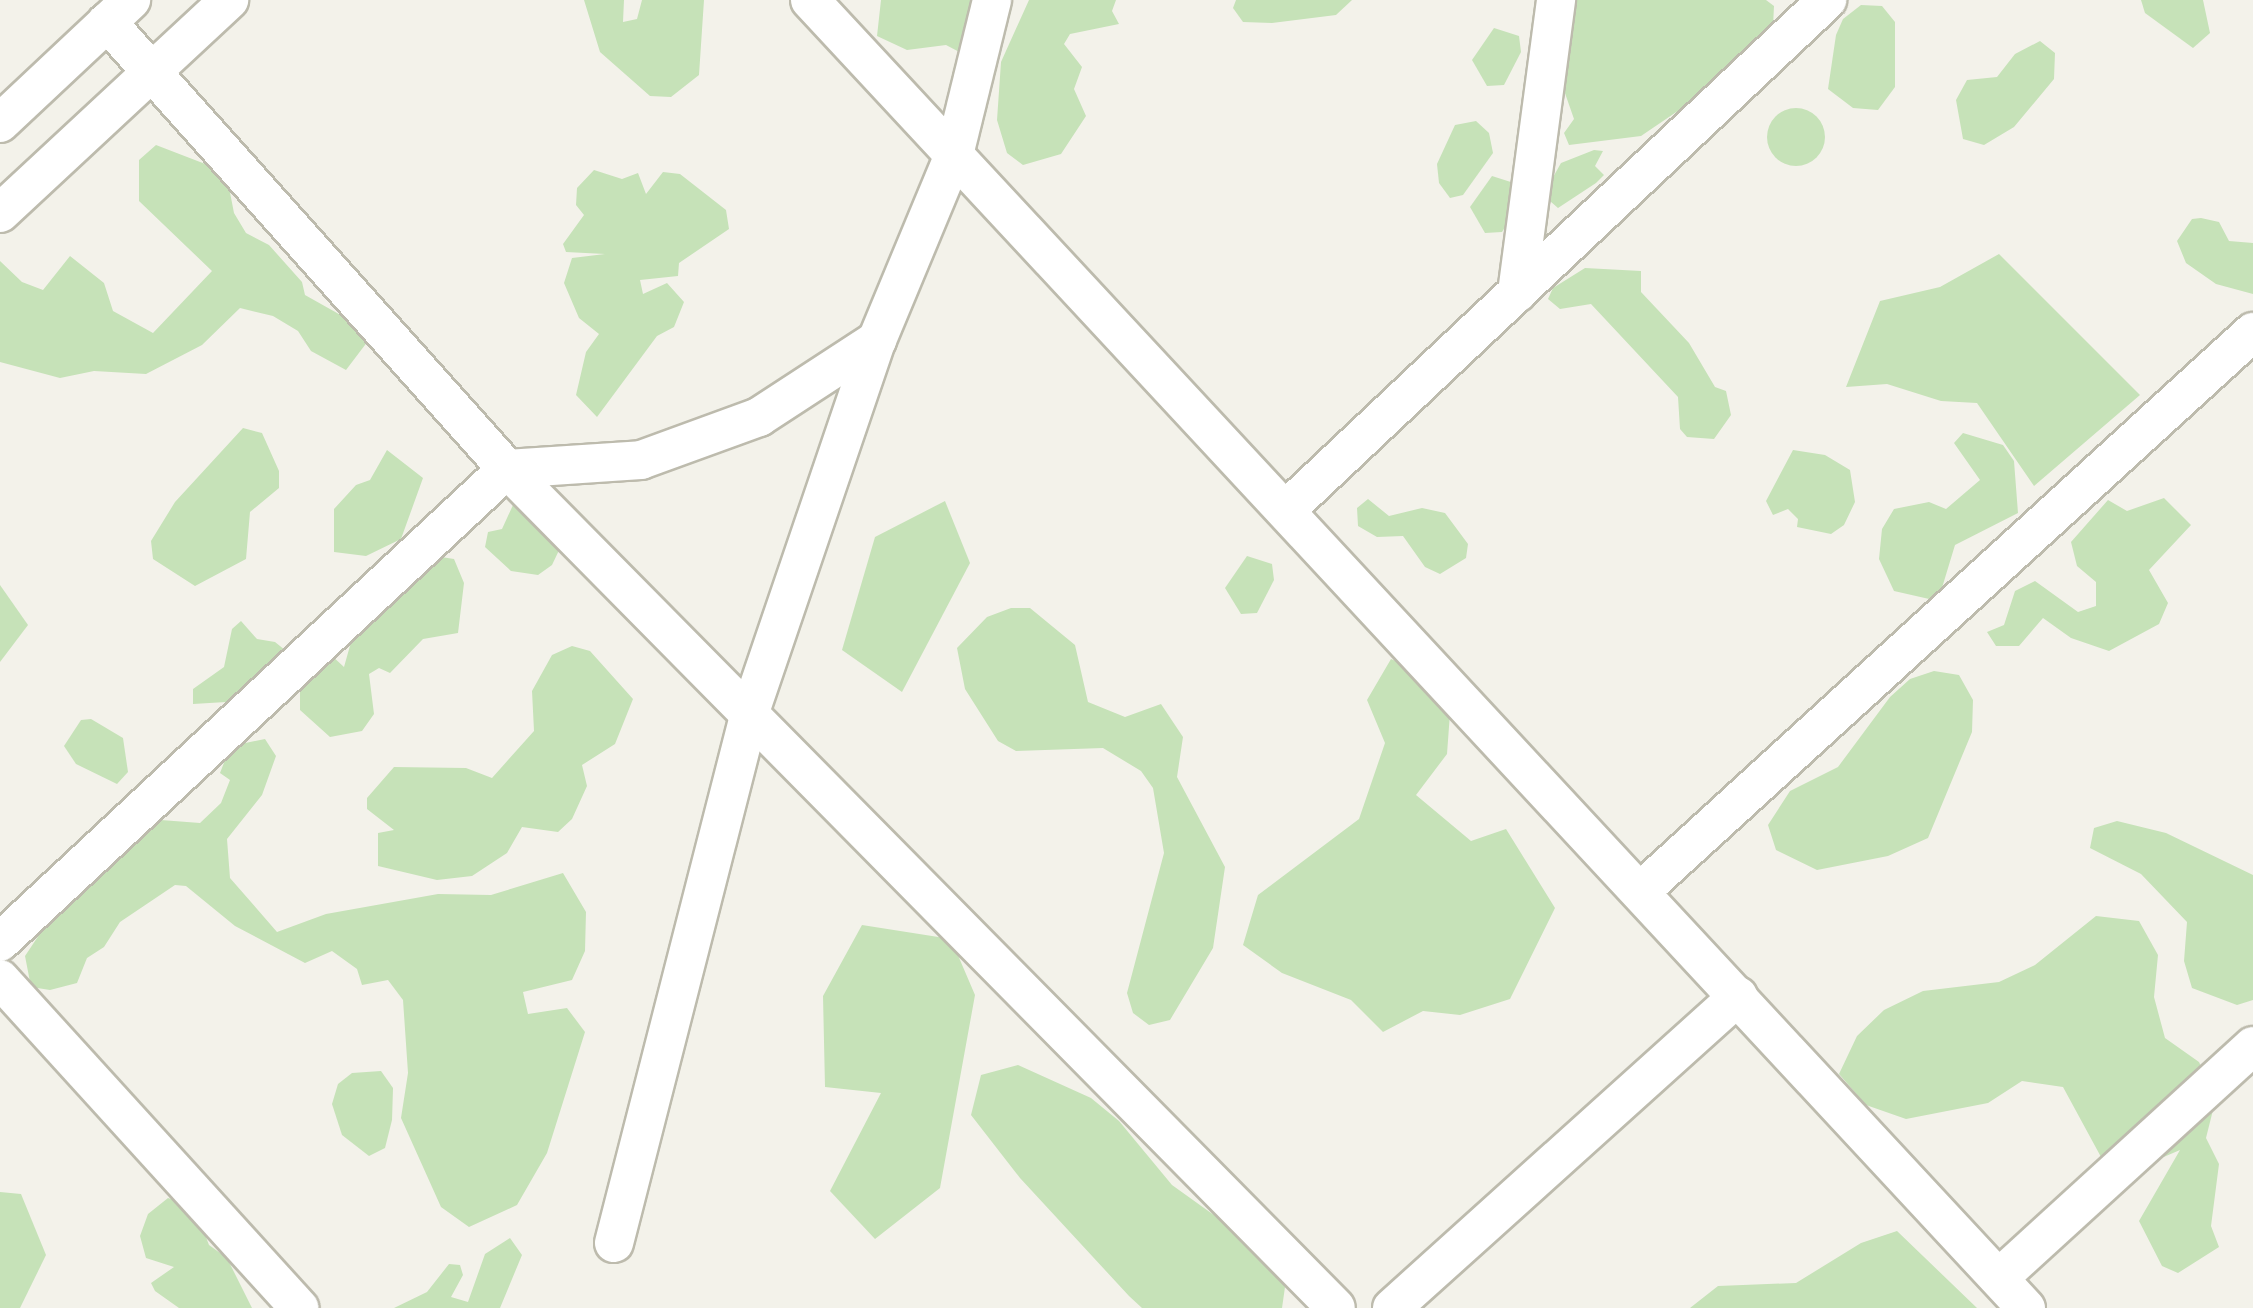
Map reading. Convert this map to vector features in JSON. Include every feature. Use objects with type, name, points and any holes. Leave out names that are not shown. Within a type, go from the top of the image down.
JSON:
[{"type":"street","points":[[0,213],[229,0]]},
{"type":"street","points":[[810,0],[1288,508],[2026,1308]]},
{"type":"street","points":[[614,1243],[750,712],[877,340],[954,155],[992,0]]},
{"type":"street","points":[[1517,293],[1556,0]]},
{"type":"street","points":[[1288,508],[1827,0]]},
{"type":"street","points":[[0,123],[119,11],[149,74],[507,469],[1336,1308]]},
{"type":"street","points":[[1641,891],[2253,331]]},
{"type":"street","points":[[0,942],[507,469],[641,460],[758,417],[877,340]]},
{"type":"street","points":[[0,979],[299,1308]]},
{"type":"street","points":[[1392,1308],[1738,996]]},
{"type":"street","points":[[1999,1278],[2253,1046]]},
{"type":"green space","points":[[584,0],[624,0],[623,22],[637,19],[642,0],[704,0],[699,75],[671,97],[650,96],[600,52]]},
{"type":"green space","points":[[881,0],[977,0],[967,56],[946,45],[907,50],[877,36]]},
{"type":"green space","points":[[1029,0],[1116,0],[1112,11],[1119,24],[1070,34],[1064,44],[1082,67],[1074,89],[1086,116],[1061,154],[1023,165],[1007,153],[997,120],[1001,62]]},
{"type":"green space","points":[[1236,0],[1352,0],[1336,15],[1272,23],[1243,22],[1233,8]]},
{"type":"green space","points":[[1570,0],[1766,0],[1774,6],[1772,47],[1641,136],[1569,145],[1564,133],[1574,119],[1552,56]]},
{"type":"green space","points":[[2141,0],[2203,0],[2210,33],[2193,48],[2145,13]]},
{"type":"green space","points":[[1861,5],[1882,6],[1895,22],[1895,87],[1878,110],[1853,108],[1828,89],[1836,35],[1843,19]]},
{"type":"green space","points":[[1494,28],[1519,36],[1521,52],[1504,85],[1487,86],[1472,60]]},
{"type":"green space","points":[[2040,41],[2055,53],[2054,79],[2014,127],[1984,145],[1963,139],[1956,100],[1967,80],[1997,77],[2015,54]]},
{"type":"green space","points":[[1790,108],[1802,108],[1817,116],[1825,131],[1825,143],[1817,158],[1802,166],[1790,166],[1775,158],[1767,143],[1767,131],[1775,116]]},
{"type":"green space","points":[[1476,121],[1489,133],[1493,153],[1463,195],[1450,198],[1439,183],[1437,164],[1455,125]]},
{"type":"green space","points":[[156,145],[226,172],[234,213],[246,233],[269,245],[302,282],[305,295],[353,322],[368,341],[346,370],[311,351],[298,331],[273,316],[240,308],[202,345],[146,374],[94,371],[60,378],[0,362],[0,261],[22,282],[43,290],[70,256],[104,283],[113,311],[153,333],[212,271],[139,201],[139,160]]},
{"type":"green space","points":[[1594,150],[1603,151],[1595,166],[1604,175],[1558,208],[1543,195],[1561,163]]},
{"type":"green space","points":[[594,170],[622,179],[638,173],[646,194],[663,172],[680,174],[726,210],[729,229],[679,263],[678,276],[640,280],[643,294],[667,283],[684,302],[674,327],[657,336],[597,417],[576,395],[586,352],[599,334],[579,318],[564,283],[572,258],[605,254],[566,252],[563,244],[584,215],[576,205],[577,188]]},
{"type":"green space","points":[[1492,176],[1517,184],[1513,215],[1502,232],[1485,233],[1470,207]]},
{"type":"green space","points":[[2192,219],[2219,222],[2229,241],[2253,243],[2253,294],[2216,284],[2186,263],[2177,241]]},
{"type":"green space","points":[[1999,254],[2140,395],[2034,486],[1977,403],[1941,401],[1887,384],[1846,387],[1880,301],[1940,287]]},
{"type":"green space","points":[[1585,268],[1641,271],[1641,292],[1689,343],[1715,387],[1726,391],[1731,415],[1714,439],[1687,437],[1680,429],[1678,397],[1591,304],[1560,309],[1548,299],[1553,288]]},
{"type":"green space","points":[[243,428],[262,433],[279,471],[279,488],[250,512],[246,559],[195,586],[153,559],[151,541],[175,502]]},
{"type":"green space","points":[[1963,433],[2003,445],[2014,461],[2018,513],[1955,545],[1938,601],[1894,591],[1879,559],[1882,529],[1894,509],[1929,502],[1946,509],[1980,480],[1954,443]]},
{"type":"green space","points":[[387,450],[423,478],[401,539],[366,556],[334,552],[334,509],[356,485],[370,480]]},
{"type":"green space","points":[[1793,450],[1825,455],[1850,470],[1855,502],[1844,525],[1831,534],[1797,527],[1798,519],[1788,509],[1773,515],[1766,501]]},
{"type":"green space","points":[[519,492],[562,544],[552,565],[538,575],[511,571],[485,547],[488,532],[502,529]]},
{"type":"green space","points":[[2164,498],[2191,525],[2149,570],[2168,603],[2159,624],[2109,651],[2071,638],[2043,618],[2019,646],[1996,646],[1987,632],[2004,625],[2015,591],[2035,581],[2078,612],[2096,606],[2096,582],[2077,566],[2071,542],[2108,500],[2127,511]]},
{"type":"green space","points":[[1368,499],[1389,516],[1422,508],[1445,513],[1468,544],[1466,558],[1440,574],[1425,567],[1403,536],[1377,537],[1358,526],[1357,508]]},
{"type":"green space","points":[[945,501],[970,563],[902,692],[842,650],[875,537]]},
{"type":"green space","points":[[435,556],[454,559],[464,583],[458,633],[423,639],[390,673],[379,668],[369,674],[374,714],[362,731],[330,737],[300,710],[300,685],[331,655],[344,667],[355,628]]},
{"type":"green space","points":[[1247,556],[1272,564],[1274,580],[1257,613],[1241,614],[1225,588]]},
{"type":"green space","points":[[0,585],[28,625],[0,662]]},
{"type":"green space","points":[[1011,608],[1030,608],[1075,645],[1088,702],[1125,717],[1161,704],[1183,737],[1177,777],[1225,867],[1213,948],[1170,1020],[1149,1025],[1133,1013],[1127,993],[1164,853],[1153,788],[1141,771],[1103,748],[1016,751],[998,741],[965,689],[957,648],[987,617]]},
{"type":"green space","points":[[241,621],[257,639],[275,642],[290,654],[226,702],[193,704],[193,689],[224,667],[232,629]]},
{"type":"green space","points":[[572,646],[590,651],[633,699],[615,744],[582,765],[587,786],[572,819],[558,832],[522,827],[507,853],[472,876],[437,880],[378,866],[378,833],[394,830],[367,809],[367,798],[394,767],[466,768],[492,778],[534,731],[532,691],[552,655]]},
{"type":"green space","points":[[1391,659],[1452,686],[1447,754],[1416,795],[1471,841],[1506,829],[1555,908],[1510,999],[1460,1015],[1423,1011],[1383,1032],[1351,1000],[1282,973],[1243,945],[1258,895],[1359,819],[1385,743],[1367,700]]},
{"type":"green space","points":[[1934,671],[1959,675],[1973,700],[1972,732],[1928,838],[1888,856],[1817,870],[1776,850],[1768,825],[1790,791],[1838,767],[1890,697],[1910,679]]},
{"type":"green space","points":[[91,719],[123,738],[128,772],[117,784],[76,764],[64,746],[81,720]]},
{"type":"green space","points":[[265,739],[276,756],[262,795],[227,839],[230,878],[277,932],[326,914],[438,894],[491,895],[563,873],[586,912],[585,951],[572,980],[523,992],[528,1014],[567,1008],[585,1032],[547,1153],[517,1205],[469,1227],[441,1207],[401,1118],[408,1073],[403,1000],[388,980],[362,985],[357,969],[332,951],[305,963],[235,926],[186,886],[175,885],[120,922],[104,947],[87,958],[77,983],[50,990],[31,987],[25,956],[55,911],[72,902],[109,859],[120,859],[143,830],[161,820],[200,823],[221,803],[230,780],[220,773],[227,755],[236,745]]},
{"type":"green space","points":[[2117,821],[2166,833],[2253,875],[2253,1000],[2237,1005],[2192,988],[2184,961],[2187,922],[2141,874],[2090,848],[2094,828]]},
{"type":"green space","points":[[2096,916],[2139,921],[2158,955],[2154,997],[2165,1038],[2199,1062],[2216,1098],[2206,1138],[2219,1164],[2211,1226],[2219,1247],[2178,1273],[2162,1266],[2139,1221],[2180,1150],[2138,1168],[2101,1157],[2063,1087],[2022,1081],[1988,1103],[1906,1119],[1866,1105],[1839,1074],[1857,1036],[1884,1010],[1923,991],[1999,982],[2035,965]]},
{"type":"green space","points":[[862,925],[951,939],[975,995],[940,1188],[875,1239],[830,1191],[881,1093],[825,1087],[823,996]]},
{"type":"green space","points":[[1018,1065],[1091,1098],[1119,1121],[1172,1185],[1264,1251],[1285,1287],[1282,1308],[1142,1308],[1020,1178],[971,1115],[981,1075]]},
{"type":"green space","points":[[381,1071],[393,1088],[392,1120],[385,1148],[369,1156],[342,1135],[332,1104],[338,1084],[352,1073]]},
{"type":"green space","points":[[0,1192],[21,1194],[46,1255],[20,1308],[0,1308]]},
{"type":"green space","points":[[168,1198],[188,1205],[199,1219],[209,1245],[227,1258],[252,1308],[179,1308],[155,1291],[151,1283],[174,1267],[146,1258],[140,1236],[148,1214]]},
{"type":"green space","points":[[1897,1231],[1977,1308],[1690,1308],[1718,1286],[1796,1283],[1861,1243]]},
{"type":"green space","points":[[510,1238],[522,1255],[500,1308],[394,1308],[427,1292],[449,1264],[460,1265],[463,1275],[451,1297],[468,1302],[485,1254]]}]
